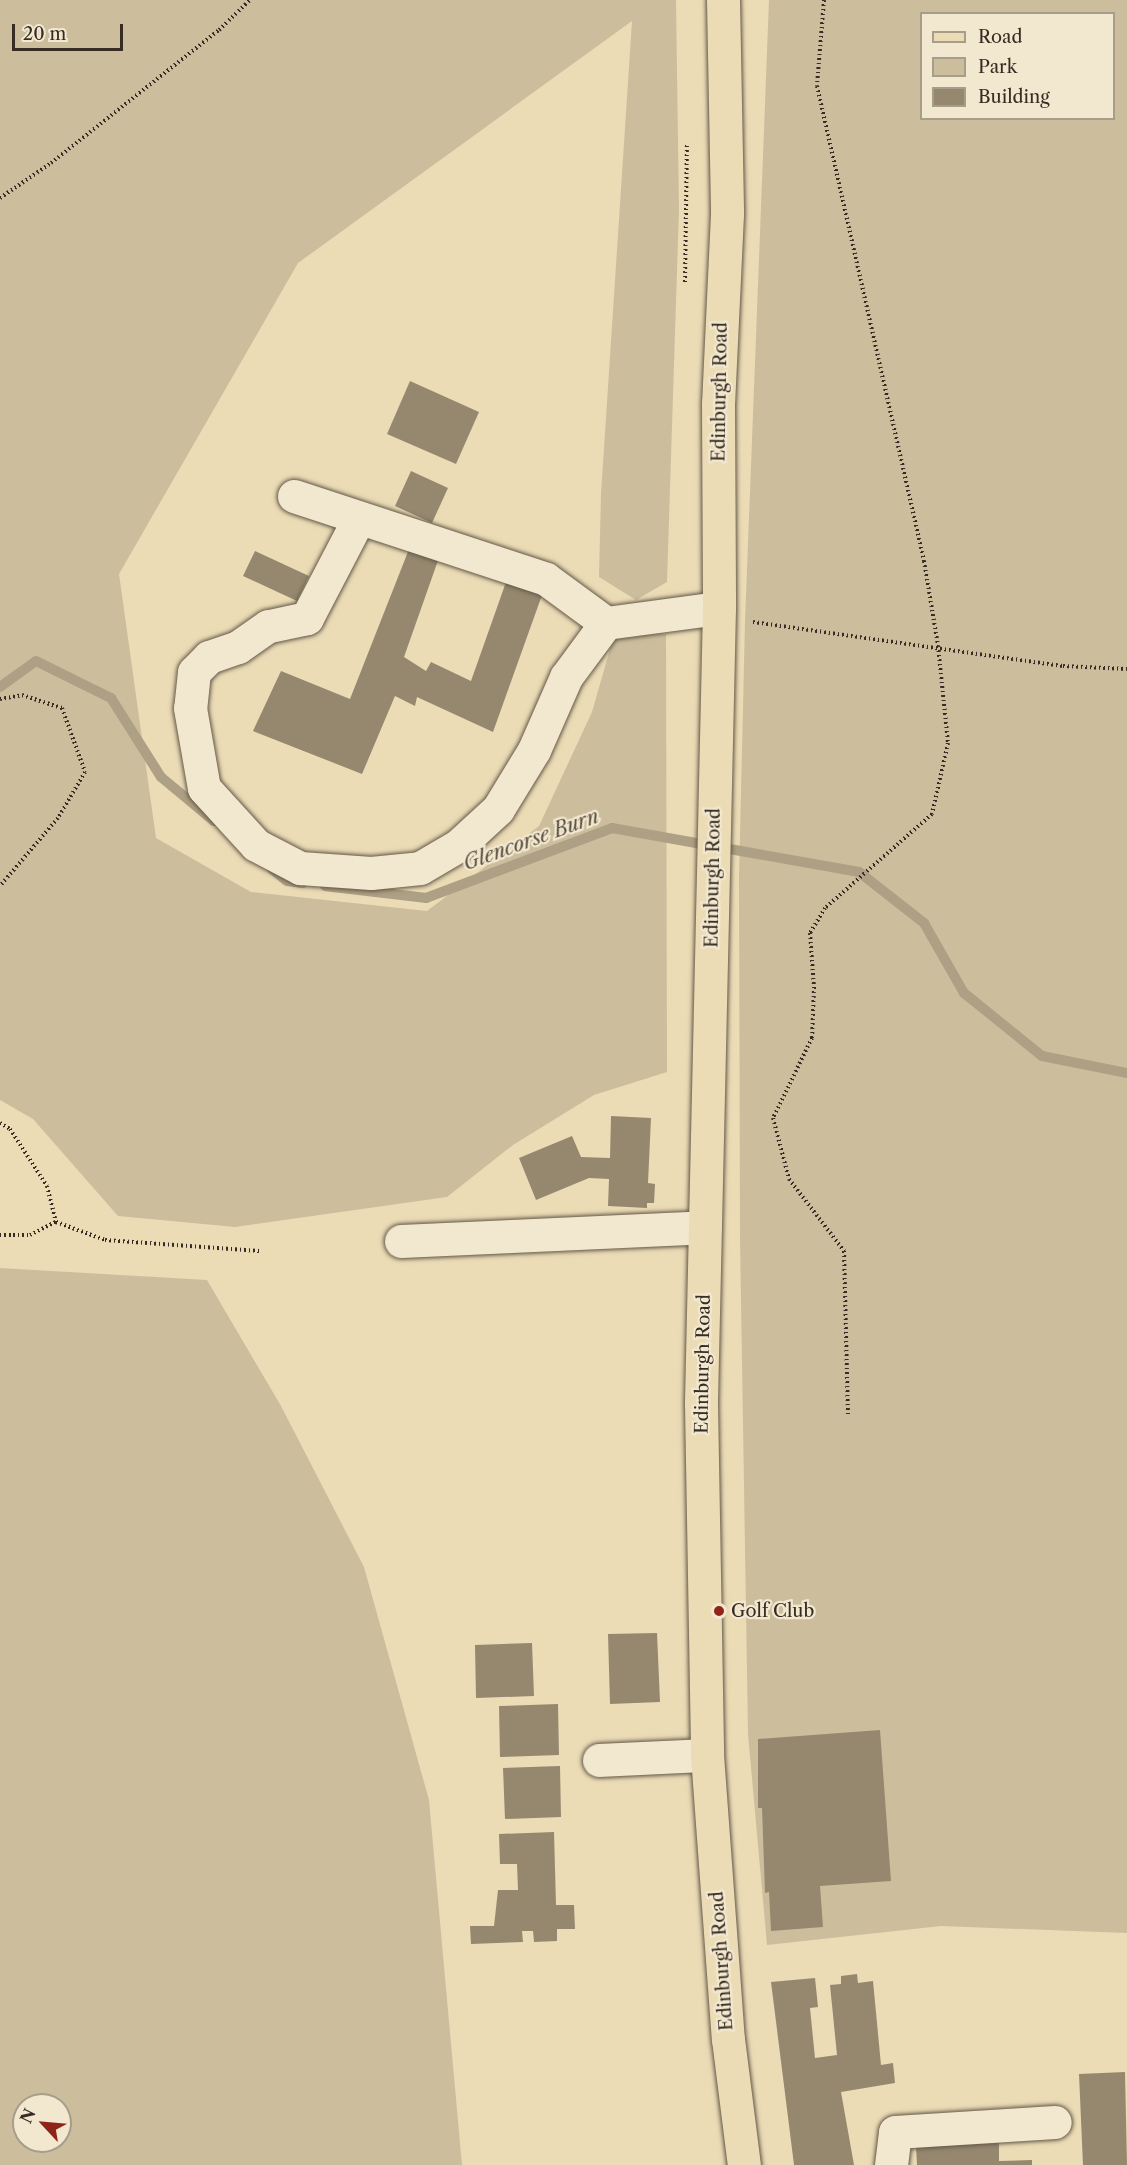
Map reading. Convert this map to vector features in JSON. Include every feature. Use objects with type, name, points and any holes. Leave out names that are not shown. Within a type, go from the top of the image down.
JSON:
[{"type":"main road","name":"Edinburgh Road","points":[[723,0],[727,214],[718,403],[718,614],[701,1403],[707,1755],[728,2039],[744,2165]]},
{"type":"street","points":[[294,496],[546,579],[606,622],[718,614]]},
{"type":"street","points":[[359,518],[307,618],[268,626],[238,647],[209,657],[194,672],[190,708],[204,788],[256,845],[300,868],[371,873],[420,868],[459,845],[498,809],[534,750],[566,677],[606,622]]},
{"type":"street","points":[[401,1241],[655,1226],[705,1227]]},
{"type":"street","points":[[600,1760],[707,1755]]},
{"type":"street","points":[[891,2165],[895,2132],[1055,2122]]},
{"type":"path","points":[[0,198],[51,163],[219,30],[250,0]]},
{"type":"path","points":[[824,0],[816,86],[924,561],[939,646],[948,743],[932,814],[825,908],[810,933],[814,987],[812,1038],[772,1118],[789,1179],[844,1251],[848,1415]]},
{"type":"path","points":[[718,614],[745,621],[939,646],[1063,666],[1127,669]]},
{"type":"path","points":[[0,699],[22,695],[62,708],[85,772],[58,818],[0,886]]},
{"type":"path","points":[[0,1123],[10,1129],[47,1186],[56,1222]]},
{"type":"path","points":[[0,1235],[30,1235],[56,1222],[105,1240],[260,1251]]},
{"type":"green space","points":[[0,0],[676,0],[679,210],[667,582],[636,600],[599,577],[601,494],[632,21],[298,263],[119,574],[156,838],[251,892],[427,911],[539,826],[592,712],[614,635],[666,634],[667,1072],[594,1095],[513,1145],[447,1197],[235,1227],[118,1216],[33,1119],[0,1100]]},
{"type":"green space","points":[[769,0],[1127,0],[1127,1933],[941,1926],[767,1945],[748,1734],[740,1238],[739,877],[745,621]]},
{"type":"green space","points":[[0,1268],[207,1280],[281,1406],[364,1567],[429,1800],[462,2165],[0,2165]]},
{"type":"building","points":[[410,381],[479,412],[456,464],[387,434]]},
{"type":"building","points":[[411,471],[448,488],[432,523],[395,506]]},
{"type":"building","points":[[413,539],[441,552],[404,657],[426,671],[431,662],[471,681],[511,568],[546,584],[493,732],[417,697],[415,706],[395,696],[362,774],[253,731],[281,671],[350,699]]},
{"type":"building","points":[[255,551],[309,576],[297,601],[243,576]]},
{"type":"building","points":[[611,1116],[651,1118],[648,1183],[655,1184],[654,1203],[647,1203],[647,1208],[608,1206],[609,1179],[589,1178],[536,1200],[519,1158],[572,1136],[581,1157],[610,1158]]},
{"type":"building","points":[[657,1633],[660,1702],[610,1704],[608,1634]]},
{"type":"building","points":[[532,1643],[534,1696],[476,1698],[475,1645]]},
{"type":"building","points":[[558,1704],[559,1755],[500,1757],[499,1706]]},
{"type":"building","points":[[880,1730],[891,1881],[820,1886],[823,1927],[771,1931],[769,1892],[765,1893],[762,1808],[758,1808],[758,1739]]},
{"type":"building","points":[[560,1766],[561,1817],[505,1819],[503,1768]]},
{"type":"building","points":[[554,1832],[556,1905],[574,1905],[575,1929],[557,1929],[557,1941],[534,1942],[533,1931],[522,1931],[523,1942],[471,1944],[470,1926],[494,1926],[498,1890],[518,1890],[517,1864],[500,1864],[499,1834]]},
{"type":"building","points":[[857,1974],[858,1983],[873,1981],[881,2065],[893,2063],[895,2083],[841,2092],[854,2165],[794,2165],[771,1982],[815,1978],[818,2007],[810,2008],[815,2058],[837,2055],[830,1985],[841,1984],[841,1976]]},
{"type":"building","points":[[1125,2072],[1127,2165],[1083,2165],[1079,2074]]},
{"type":"building","points":[[999,2143],[999,2161],[1032,2160],[1032,2165],[917,2165],[916,2147]]},
{"type":"waterway","name":"Glencorse Burn","points":[[0,687],[36,661],[111,698],[161,777],[214,821]]},
{"type":"waterway","name":"Glencorse Burn","points":[[325,886],[426,898],[612,828],[859,872],[924,923],[964,993],[1042,1056],[1127,1073]]},
{"type":"waterway","name":"Glencorse Burn","points":[[272,869],[287,881],[303,883]]},
{"type":"place","name":"Golf Club","points":[[719,1611]]}]
